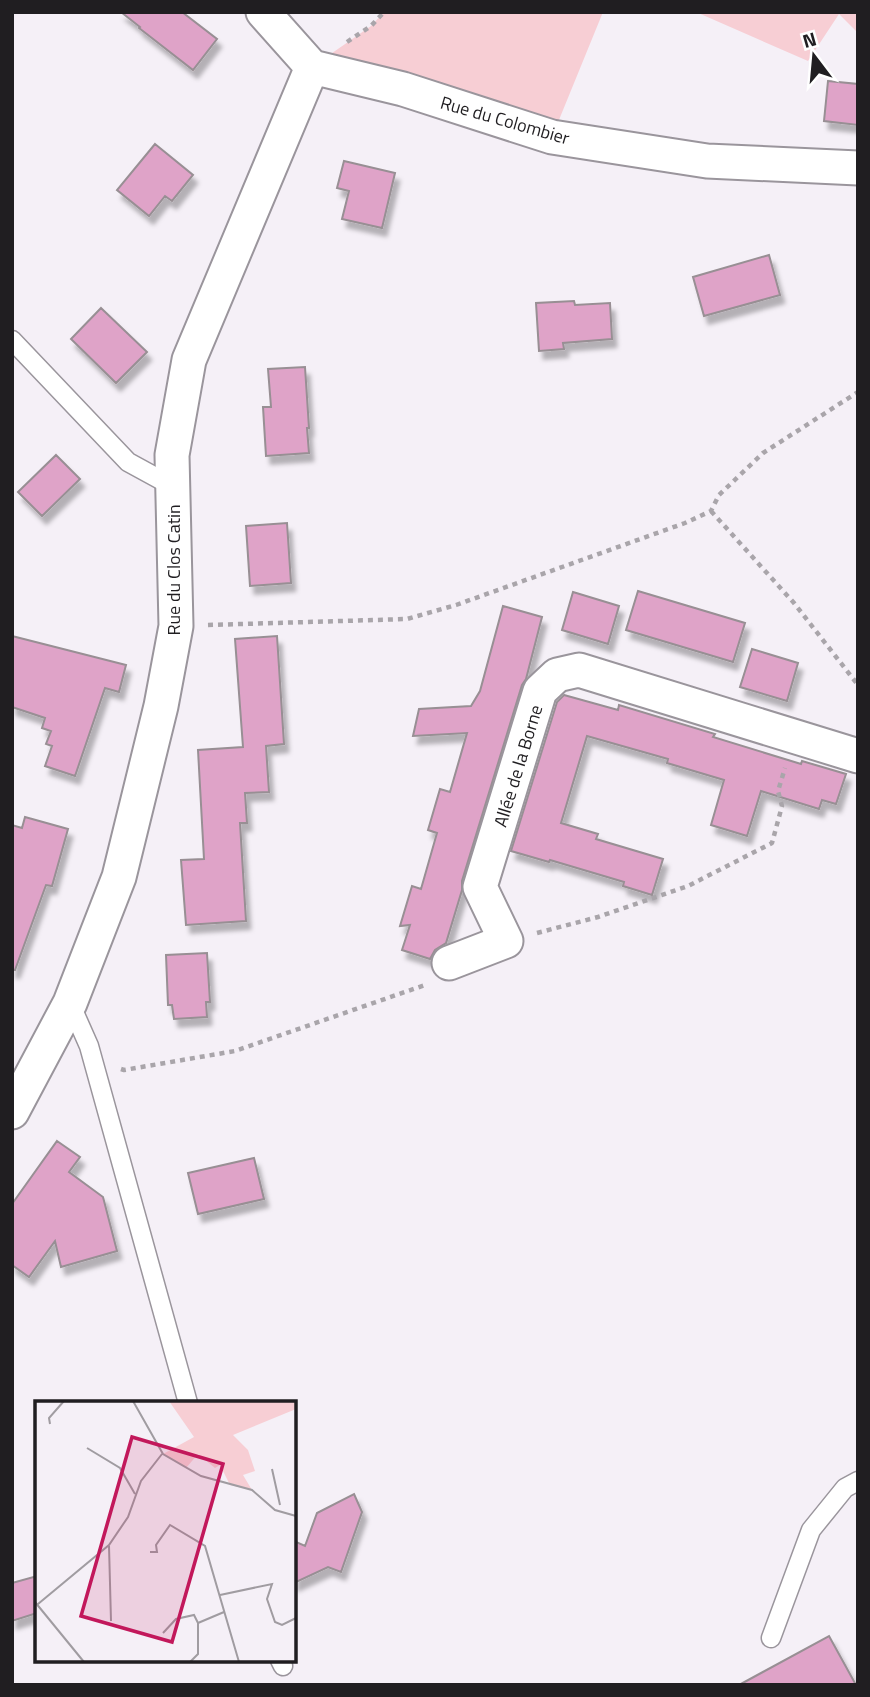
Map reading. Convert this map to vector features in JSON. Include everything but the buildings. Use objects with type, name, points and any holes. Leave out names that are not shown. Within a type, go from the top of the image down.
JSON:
[{"type":"street","points":[[263,12],[312,67]]},
{"type":"street","name":"Rue du Colombier","points":[[312,67],[403,89],[552,137],[707,161],[858,169]]},
{"type":"street","name":"Rue du Clos Catin","points":[[12,1112],[70,1003],[119,877],[161,706],[176,626],[172,455],[189,360],[312,67]]},
{"type":"street","name":"Allée de la Borne","points":[[506,941],[481,887],[540,691],[556,675],[579,670],[858,756]]},
{"type":"street","points":[[449,963],[506,941]]},
{"type":"lane","points":[[12,341],[128,462],[172,486]]},
{"type":"lane","points":[[70,1003],[89,1045],[187,1401]]},
{"type":"lane","points":[[771,1637],[810,1530],[845,1488],[858,1481]]},
{"type":"path","points":[[176,626],[407,618],[456,605],[685,523],[710,511],[719,495],[763,453],[858,392]]},
{"type":"path","points":[[710,511],[794,603],[858,685]]},
{"type":"path","points":[[506,941],[598,917],[688,886],[772,843],[782,806],[778,791],[794,736]]},
{"type":"path","points":[[93,1061],[124,1070],[235,1051],[431,983],[440,979],[449,963]]},
{"type":"shaded area","points":[[384,12],[603,12],[552,137],[312,67],[371,26]]},
{"type":"shaded area","points":[[696,12],[858,12],[858,33],[839,14],[808,61]]}]
